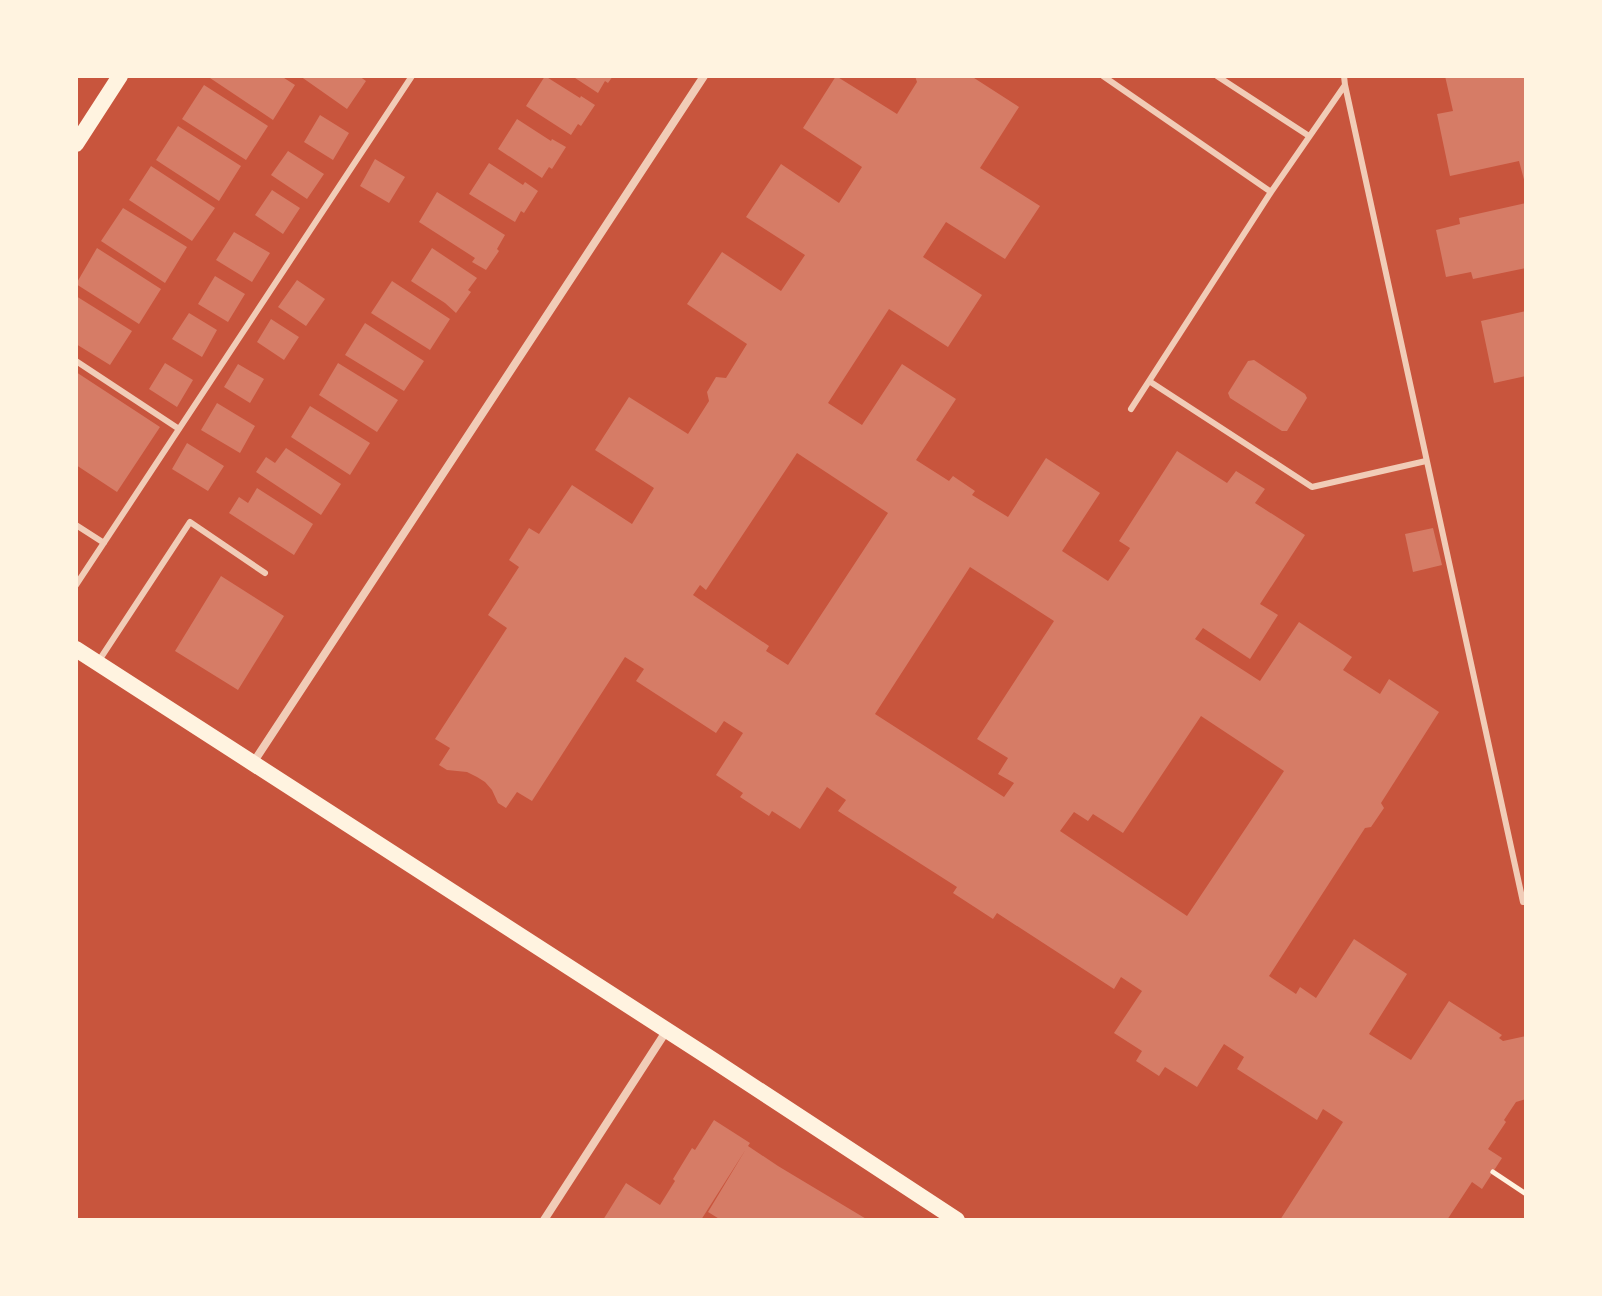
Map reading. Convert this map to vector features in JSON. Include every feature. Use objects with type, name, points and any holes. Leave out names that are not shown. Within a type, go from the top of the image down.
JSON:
[{"type":"main road","points":[[76,144],[120,76]]},
{"type":"main road","points":[[76,649],[957,1220]]},
{"type":"street","points":[[253,763],[704,76]]},
{"type":"street","points":[[544,1220],[667,1030]]},
{"type":"lane","points":[[76,585],[412,76]]},
{"type":"lane","points":[[1103,76],[1271,192]]},
{"type":"lane","points":[[1217,76],[1309,136]]},
{"type":"lane","points":[[1344,76],[1523,902]]},
{"type":"lane","points":[[1131,409],[1271,192],[1345,85]]},
{"type":"lane","points":[[76,361],[179,429]]},
{"type":"lane","points":[[1149,381],[1312,487],[1426,461]]},
{"type":"lane","points":[[98,662],[190,522],[265,573]]},
{"type":"lane","points":[[76,525],[104,543]]},
{"type":"path","points":[[1493,1172],[1526,1194]]},
{"type":"building","points":[[211,76],[281,76],[295,85],[273,120]]},
{"type":"building","points":[[300,76],[359,76],[366,81],[347,109]]},
{"type":"building","points":[[545,76],[595,105],[571,135],[526,106]]},
{"type":"building","points":[[572,76],[613,76],[608,83],[605,81],[598,93]]},
{"type":"building","points":[[836,76],[897,114],[917,82],[915,76],[971,76],[1019,107],[980,168],[1040,206],[1005,259],[946,222],[923,257],[982,295],[948,347],[889,309],[828,403],[862,425],[902,364],[956,399],[916,460],[949,481],[953,476],[975,491],[972,495],[1008,517],[1046,458],[1100,493],[1062,551],[1108,581],[1130,548],[1119,541],[1177,451],[1227,483],[1236,471],[1265,489],[1255,503],[1305,535],[1260,604],[1278,615],[1250,659],[1203,628],[1195,639],[1260,681],[1299,622],[1352,657],[1343,670],[1380,694],[1389,679],[1439,712],[1381,803],[1384,808],[1371,827],[1365,828],[1269,976],[1296,994],[1300,987],[1316,998],[1354,939],[1407,974],[1369,1034],[1411,1060],[1449,1001],[1502,1035],[1499,1038],[1503,1041],[1526,1036],[1526,1099],[1516,1102],[1488,1149],[1502,1158],[1482,1189],[1472,1182],[1447,1220],[1280,1220],[1343,1122],[1323,1109],[1317,1120],[1237,1069],[1244,1057],[1224,1044],[1197,1087],[1165,1067],[1159,1076],[1136,1061],[1142,1051],[1114,1033],[1142,991],[1121,977],[1114,989],[997,913],[993,919],[953,893],[957,887],[838,811],[846,800],[827,787],[800,829],[772,811],[769,816],[740,797],[743,793],[716,775],[743,733],[724,721],[716,733],[636,681],[644,669],[625,657],[532,801],[517,792],[506,808],[498,803],[485,782],[467,772],[447,770],[439,765],[450,748],[435,739],[507,628],[488,615],[519,567],[509,560],[529,528],[539,534],[572,485],[632,524],[654,488],[595,450],[629,397],[688,434],[709,401],[707,392],[716,377],[726,378],[747,344],[687,304],[722,252],[781,291],[805,255],[746,217],[781,164],[839,203],[862,167],[803,128]],"holes":[[[797,453],[888,513],[788,665],[766,651],[769,646],[693,595],[700,585],[706,590]],[[970,567],[1054,621],[977,739],[1008,758],[998,774],[1014,783],[1004,797],[875,714]],[[1201,716],[1284,771],[1187,916],[1060,831],[1074,812],[1088,821],[1093,814],[1123,833]]]},
{"type":"building","points":[[1445,76],[1526,76],[1526,187],[1519,161],[1450,176],[1437,114],[1453,111]]},
{"type":"building","points":[[204,85],[268,126],[246,160],[182,119]]},
{"type":"building","points":[[320,115],[349,133],[333,160],[304,142]]},
{"type":"building","points":[[517,119],[566,147],[542,178],[498,149]]},
{"type":"building","points":[[178,126],[241,166],[219,201],[156,160]]},
{"type":"building","points":[[288,151],[324,174],[307,199],[271,175]]},
{"type":"building","points":[[375,159],[405,177],[389,203],[360,186]]},
{"type":"building","points":[[489,163],[538,191],[515,222],[469,194]]},
{"type":"building","points":[[151,166],[215,208],[192,241],[129,200]]},
{"type":"building","points":[[272,190],[300,208],[283,234],[255,215]]},
{"type":"building","points":[[437,192],[505,235],[486,270],[472,262],[475,258],[419,222]]},
{"type":"building","points":[[1526,203],[1526,268],[1473,279],[1471,272],[1446,277],[1436,230],[1460,224],[1459,218]]},
{"type":"building","points":[[123,208],[187,247],[165,283],[101,241]]},
{"type":"building","points":[[234,232],[270,253],[252,282],[216,260]]},
{"type":"building","points":[[97,248],[161,289],[139,324],[76,284]]},
{"type":"building","points":[[432,248],[477,278],[456,313],[411,281]]},
{"type":"building","points":[[215,276],[245,294],[228,322],[198,304]]},
{"type":"building","points":[[297,280],[325,299],[306,326],[278,307]]},
{"type":"building","points":[[392,281],[450,319],[430,350],[371,313]]},
{"type":"building","points":[[76,296],[132,331],[110,365],[76,344]]},
{"type":"building","points":[[1526,311],[1526,376],[1494,383],[1481,321]]},
{"type":"building","points":[[189,313],[217,330],[202,357],[172,339]]},
{"type":"building","points":[[271,319],[299,337],[284,360],[257,342]]},
{"type":"building","points":[[365,323],[424,361],[404,391],[345,355]]},
{"type":"building","points":[[1254,360],[1307,398],[1287,431],[1282,431],[1230,398],[1228,393],[1248,361]]},
{"type":"building","points":[[165,363],[193,380],[177,407],[149,389]]},
{"type":"building","points":[[338,363],[398,400],[377,432],[319,395]]},
{"type":"building","points":[[238,364],[264,379],[250,403],[224,387]]},
{"type":"building","points":[[76,372],[160,427],[117,492],[76,465]]},
{"type":"building","points":[[217,403],[255,426],[240,453],[201,430]]},
{"type":"building","points":[[310,406],[370,443],[350,475],[291,437]]},
{"type":"building","points":[[187,443],[224,466],[208,491],[172,469]]},
{"type":"building","points":[[286,448],[341,484],[321,515],[256,472],[266,457],[275,463]]},
{"type":"building","points":[[257,488],[313,524],[294,555],[229,513],[239,497],[248,503]]},
{"type":"building","points":[[1433,528],[1442,565],[1413,572],[1405,534]]},
{"type":"building","points":[[221,576],[284,616],[238,690],[175,651]]},
{"type":"building","points":[[714,1120],[778,1166],[868,1220],[721,1220],[708,1212],[746,1149],[701,1220],[603,1220],[626,1183],[660,1205],[692,1148],[695,1150]]}]
